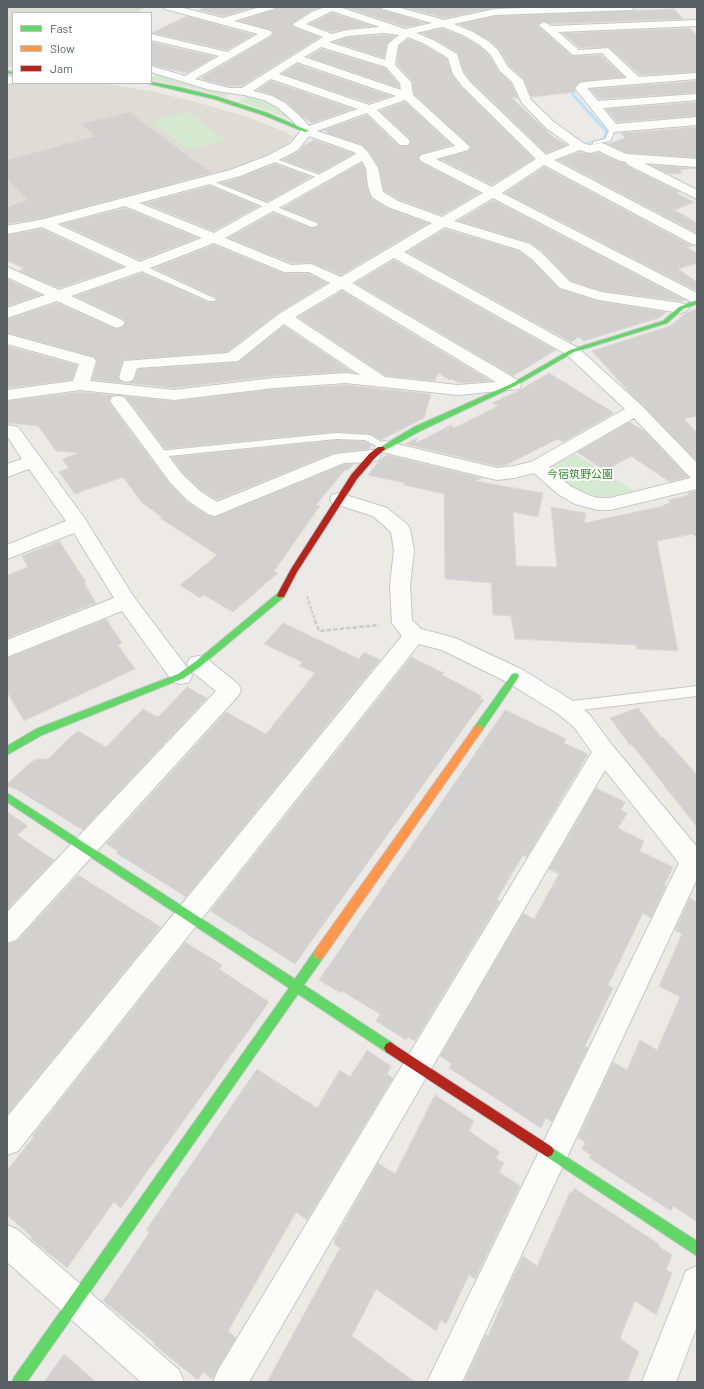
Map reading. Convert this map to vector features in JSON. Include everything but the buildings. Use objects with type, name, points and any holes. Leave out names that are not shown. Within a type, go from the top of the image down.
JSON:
[{"type":"street","points":[[168,7],[267,33],[187,79]]},
{"type":"street","points":[[225,21],[270,7]]},
{"type":"street","points":[[331,37],[298,24],[333,7],[429,42],[453,56],[458,74],[466,84],[544,160],[697,241]]},
{"type":"street","points":[[386,7],[443,23],[469,34],[494,52],[504,69],[518,80],[526,100],[550,125],[589,149],[601,147],[697,195]]},
{"type":"street","points":[[244,92],[320,43],[331,37],[346,33],[368,30],[405,32],[477,15],[526,8],[632,7]]},
{"type":"street","points":[[526,8],[577,53],[604,50],[636,82]]},
{"type":"street","points":[[171,18],[185,11]]},
{"type":"street","points":[[548,29],[697,23]]},
{"type":"street","points":[[390,65],[393,44],[404,36],[405,32]]},
{"type":"street","points":[[152,37],[228,55]]},
{"type":"street","points":[[320,43],[390,65],[405,82],[407,96]]},
{"type":"street","points":[[296,58],[407,96],[464,147],[425,158],[492,193],[692,305]]},
{"type":"street","points":[[152,69],[229,91],[244,92],[268,98],[281,105],[296,118],[307,131]]},
{"type":"street","points":[[270,75],[370,109],[404,142]]},
{"type":"street","points":[[697,76],[584,85],[581,88],[613,128],[697,121]]},
{"type":"street","points":[[152,84],[178,88],[216,98],[272,116],[307,131],[358,149],[364,154],[372,168],[374,186],[378,194],[393,204],[417,214],[525,247],[537,256],[565,285],[579,291],[622,301],[692,305]]},
{"type":"street","points":[[7,230],[44,223],[236,173],[271,159],[294,147],[307,131],[317,126],[407,96]]},
{"type":"street","points":[[594,105],[697,97]]},
{"type":"street","points":[[669,123],[675,133],[690,134]]},
{"type":"street","points":[[119,389],[130,364],[232,358],[284,317],[492,193],[544,160],[583,146]]},
{"type":"street","points":[[7,312],[140,267],[213,239],[324,178],[364,154]]},
{"type":"street","points":[[624,158],[697,163]]},
{"type":"street","points":[[126,202],[289,269],[311,268],[342,283],[513,385]]},
{"type":"street","points":[[44,223],[140,267]]},
{"type":"street","points":[[394,252],[572,351],[636,410],[697,474]]},
{"type":"street","points":[[7,271],[117,323]]},
{"type":"street","points":[[119,389],[176,478],[194,496],[214,510],[341,458],[378,451],[417,429],[513,385],[572,351],[665,322],[692,305]]},
{"type":"street","points":[[284,317],[381,381]]},
{"type":"street","points":[[7,339],[88,361],[80,385]]},
{"type":"street","points":[[7,395],[80,385],[174,395],[274,383],[346,378],[458,390],[513,385]]},
{"type":"street","points":[[378,451],[497,474],[514,472],[537,466],[636,410]]},
{"type":"street","points":[[7,430],[12,431],[78,524],[126,601],[189,670],[230,690],[7,931]]},
{"type":"street","points":[[7,751],[39,732],[189,670],[279,598],[338,499],[378,451]]},
{"type":"street","points":[[7,471],[33,461]]},
{"type":"street","points":[[537,466],[564,490],[582,500],[598,504],[610,504],[697,483]]},
{"type":"street","points":[[338,499],[380,512],[400,529],[404,550],[400,585],[402,623],[414,635],[448,644],[515,676],[582,720],[604,752],[695,864],[444,1382]]},
{"type":"street","points":[[7,552],[78,524]]},
{"type":"street","points":[[7,649],[126,601]]},
{"type":"street","points":[[7,1140],[414,635]]},
{"type":"street","points":[[19,1382],[515,676]]},
{"type":"street","points":[[230,1382],[604,752]]},
{"type":"street","points":[[7,796],[697,1249]]},
{"type":"street","points":[[7,1241],[167,1382]]},
{"type":"street","points":[[659,1382],[697,1282]]},
{"type":"lane","points":[[595,143],[608,140],[613,128]]},
{"type":"lane","points":[[271,159],[324,178]]},
{"type":"lane","points":[[207,181],[314,225]]},
{"type":"lane","points":[[140,267],[212,299]]},
{"type":"lane","points":[[160,454],[336,436],[367,437],[378,451]]},
{"type":"lane","points":[[564,707],[697,691]]},
{"type":"path","points":[[306,593],[319,631],[372,626]]},
{"type":"shaded area","points":[[7,7],[146,7],[138,12],[12,12],[12,67],[7,67]]},
{"type":"shaded area","points":[[12,84],[107,84],[151,91],[207,105],[250,118],[286,132],[293,137],[282,148],[222,174],[120,201],[32,219],[7,204],[7,85]]},
{"type":"green space","points":[[159,73],[204,88],[230,93],[225,97],[184,86],[152,80],[152,77]]},
{"type":"green space","points":[[248,95],[273,106],[293,120],[239,101]]},
{"type":"green space","points":[[187,112],[226,140],[189,150],[151,122]]},
{"type":"green space","name":"今宿筑野公園","points":[[575,454],[634,491],[599,499],[586,496],[547,469]]},
{"type":"waterway","points":[[569,82],[573,95],[607,132],[605,139],[586,143]]},
{"type":"traffic: fast","points":[[7,72],[12,73]]},
{"type":"traffic: fast","points":[[152,84],[178,88],[216,98],[265,114],[307,131]]},
{"type":"traffic: fast","points":[[381,449],[417,429],[513,385],[572,351],[665,322],[681,308],[697,302]]},
{"type":"traffic: fast","points":[[7,751],[39,732],[181,676],[198,664],[281,595]]},
{"type":"traffic: fast","points":[[478,729],[515,676]]},
{"type":"traffic: fast","points":[[7,797],[390,1048]]},
{"type":"traffic: fast","points":[[19,1382],[319,954]]},
{"type":"traffic: fast","points":[[548,1151],[697,1249]]},
{"type":"traffic: slow","points":[[319,954],[478,729]]},
{"type":"traffic: jam","points":[[281,595],[294,571],[354,477],[372,456],[381,449]]},
{"type":"traffic: jam","points":[[390,1048],[548,1151]]}]
